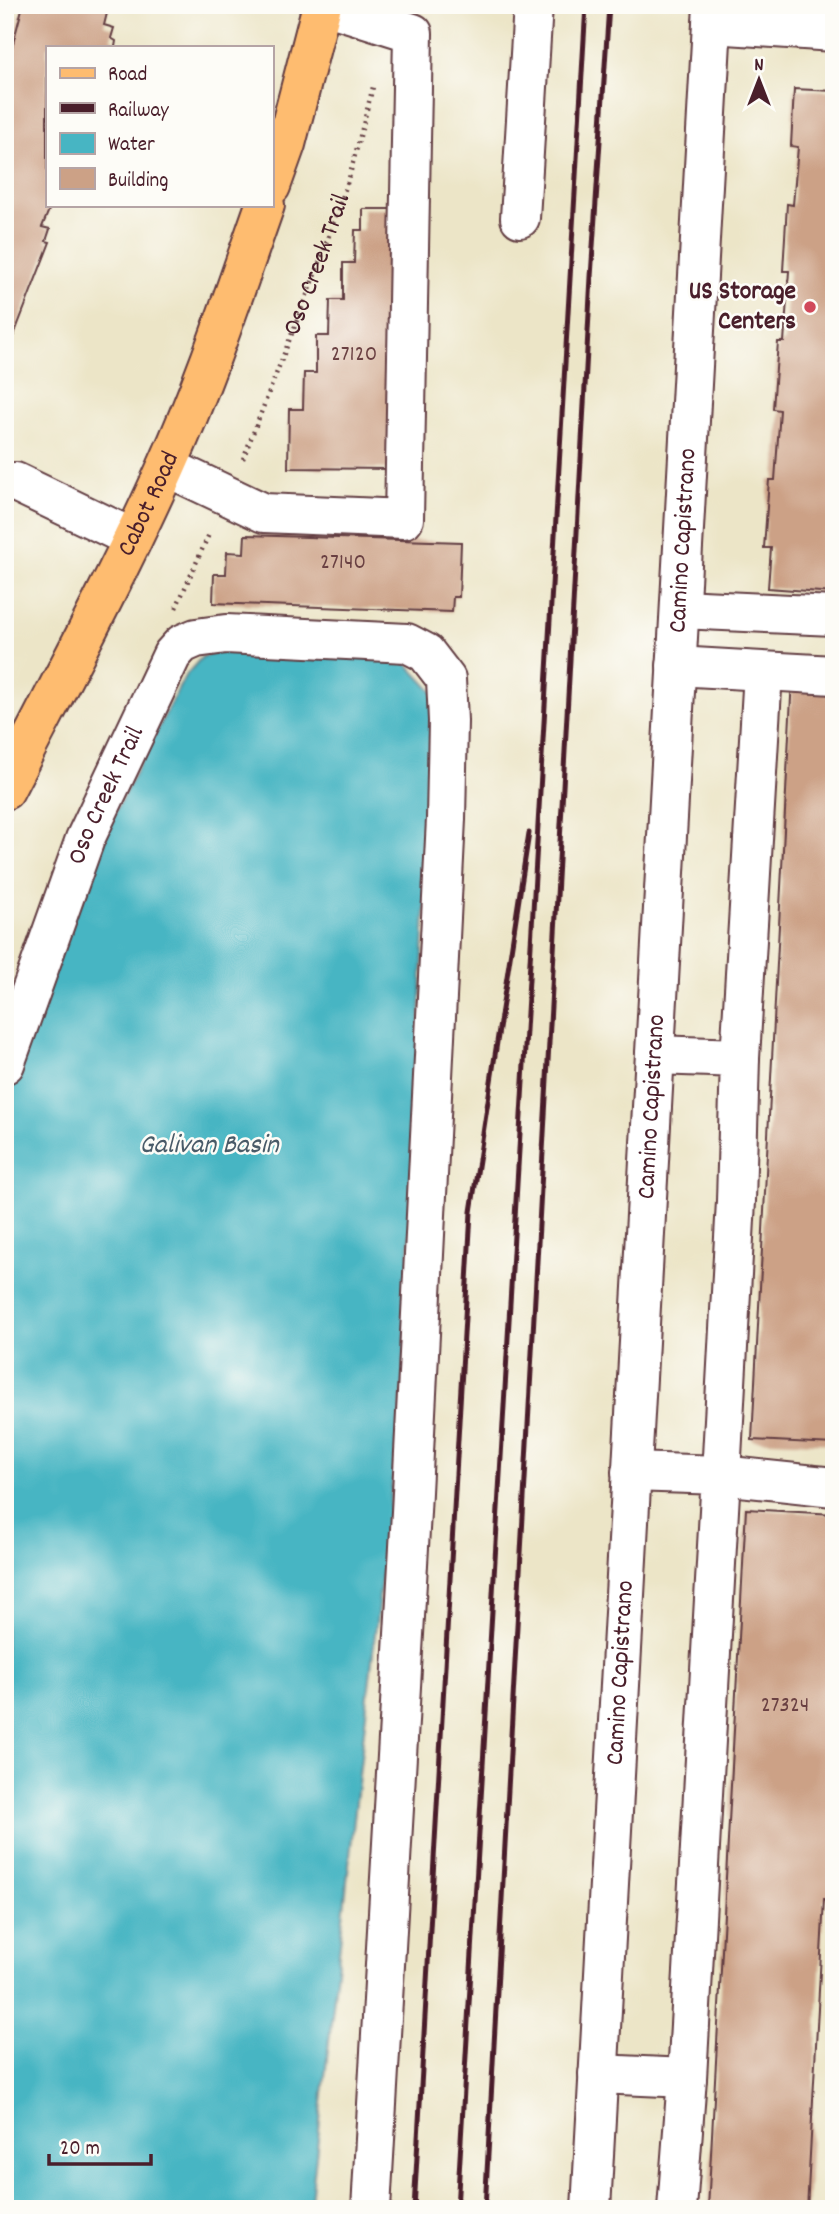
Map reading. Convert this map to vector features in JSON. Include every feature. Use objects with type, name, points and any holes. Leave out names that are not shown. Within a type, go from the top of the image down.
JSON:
[{"type":"main road","points":[[273,180],[286,144],[323,5]]},
{"type":"main road","name":"Cabot Road","points":[[5,790],[167,467],[218,341],[265,206]]},
{"type":"street","points":[[167,467],[264,513],[404,519],[413,33],[323,5]]},
{"type":"street","points":[[520,218],[533,5]]},
{"type":"street","points":[[712,14],[834,32]]},
{"type":"street","name":"Camino Capistrano","points":[[591,2209],[712,14]]},
{"type":"street","points":[[15,482],[132,537]]},
{"type":"street","points":[[680,609],[834,616]]},
{"type":"street","points":[[172,655],[181,644],[196,638],[226,634],[407,643],[426,653],[446,679],[446,819],[411,1512],[371,2209]]},
{"type":"street","name":"Oso Creek Trail","points":[[5,1064],[85,839],[172,655]]},
{"type":"street","points":[[676,666],[834,675]]},
{"type":"street","points":[[677,2209],[687,2078],[721,1475],[736,1201],[740,1058],[763,672]]},
{"type":"street","points":[[655,1055],[740,1058]]},
{"type":"street","points":[[631,1472],[721,1475],[834,1487]]},
{"type":"street","points":[[598,2074],[687,2078]]},
{"type":"path","name":"Oso Creek Trail","points":[[243,459],[319,264],[349,178],[375,78]]},
{"type":"path","points":[[172,655],[167,629],[210,532]]},
{"type":"water","name":"Galivan Basin","points":[[230,649],[397,653],[435,694],[403,1386],[310,2209],[5,2209],[5,1105],[73,902],[94,853],[185,676],[202,657]]},
{"type":"building","points":[[23,5],[109,5],[104,25],[114,28],[111,38],[116,41],[115,46],[46,46],[46,206],[51,206],[42,227],[50,229],[46,241],[50,242],[5,358],[5,74]]},
{"type":"building","name":"US Storage Centers","points":[[794,89],[834,91],[834,593],[768,588],[771,548],[764,548],[769,480],[775,480],[780,410],[773,409],[778,342],[784,342],[789,271],[783,271],[787,204],[793,205],[798,147],[791,146]]},
{"type":"building","points":[[363,209],[393,209],[390,469],[288,468],[289,409],[303,409],[304,373],[316,373],[316,336],[329,336],[330,300],[343,300],[343,263],[354,263],[355,230],[363,230]]},
{"type":"building","points":[[245,535],[461,542],[459,597],[453,597],[452,612],[213,603],[214,574],[226,574],[227,552],[244,553]]},
{"type":"building","points":[[792,678],[834,681],[834,1444],[752,1440]]},
{"type":"building","points":[[746,1509],[834,1514],[834,1899],[824,1899],[807,2209],[708,2209]]},
{"type":"railway","points":[[457,2209],[586,5]]},
{"type":"railway","points":[[485,2209],[591,277],[609,5]]},
{"type":"railway","points":[[414,2209],[471,1212],[529,833]]},
{"type":"place","name":"US Storage Centers","points":[[810,307]]}]
